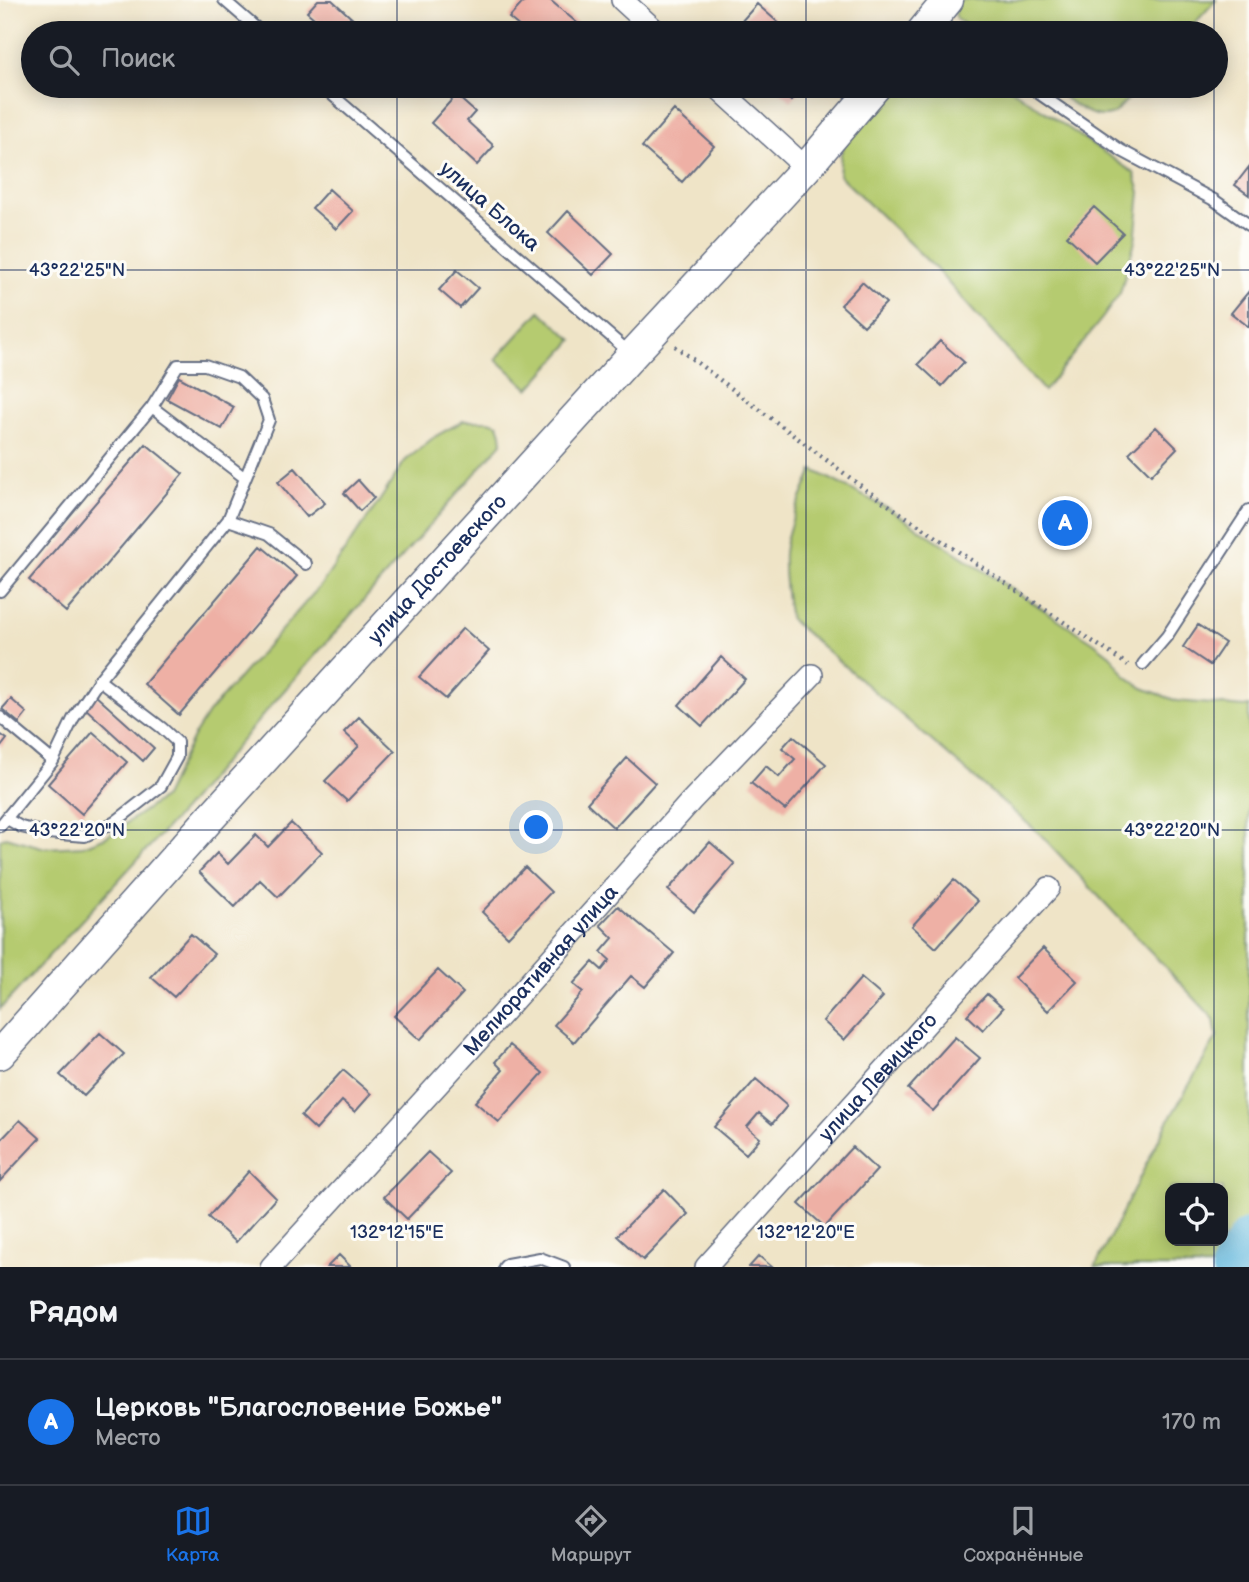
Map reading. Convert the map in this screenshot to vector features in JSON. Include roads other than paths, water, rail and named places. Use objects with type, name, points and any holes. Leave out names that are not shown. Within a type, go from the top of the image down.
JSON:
[{"type":"main road","name":"улица Достоевского","points":[[0,1054],[212,816],[806,168],[866,98]]},
{"type":"street","points":[[622,0],[645,21]]},
{"type":"street","points":[[729,98],[806,168]]},
{"type":"street","name":"Мелиоративная улица","points":[[271,1267],[474,1045],[691,801],[812,675]]},
{"type":"street","name":"улица Левицкого","points":[[706,1267],[1049,888]]},
{"type":"lane","points":[[227,1],[249,21]]},
{"type":"lane","name":"улица Блока","points":[[337,98],[632,355]]},
{"type":"lane","points":[[1045,98],[1122,151],[1214,200],[1249,225]]},
{"type":"lane","points":[[0,591],[152,407],[178,365],[205,365],[239,377],[262,399],[269,420],[228,520],[99,680],[73,719],[53,761],[4,822],[47,833],[85,836],[115,822],[161,786],[177,757],[177,742],[99,680]]},
{"type":"lane","points":[[152,407],[245,478]]},
{"type":"lane","points":[[1143,664],[1167,636],[1249,510]]},
{"type":"lane","points":[[228,520],[269,534],[306,564]]},
{"type":"lane","points":[[0,717],[53,761]]},
{"type":"lane","points":[[504,1267],[507,1264],[540,1258],[564,1267]]},
{"type":"waterway","points":[[1233,1267],[1249,1241]]},
{"type":"place","name":"Церковь \"Благословение Божье\"","points":[[1065,523]]}]
